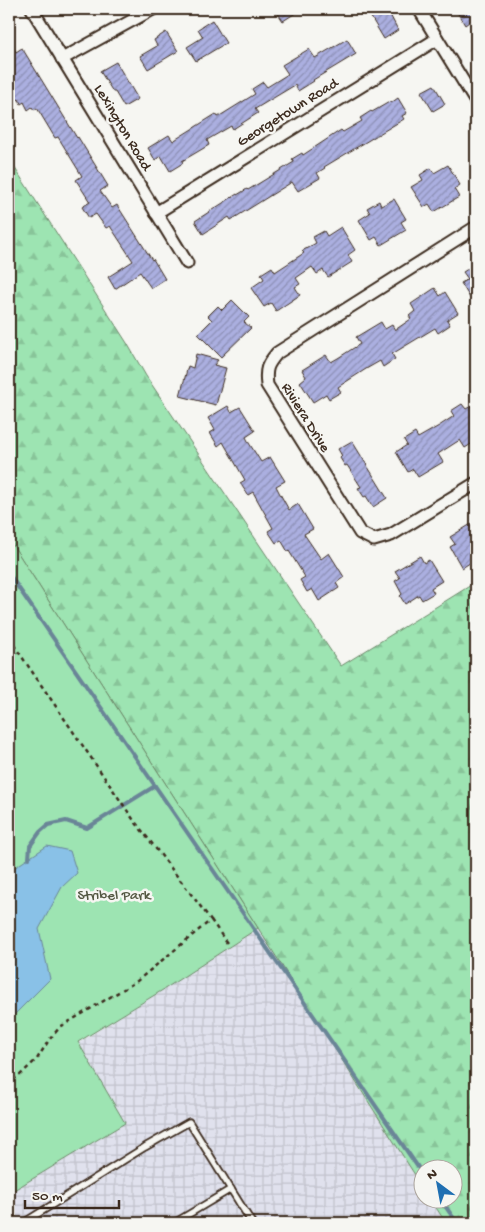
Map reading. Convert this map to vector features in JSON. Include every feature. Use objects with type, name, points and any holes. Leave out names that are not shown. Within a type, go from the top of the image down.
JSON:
[{"type":"street","name":"Lexington Road","points":[[32,9],[187,263]]},
{"type":"street","points":[[62,59],[153,9]]},
{"type":"street","points":[[419,9],[476,102]]},
{"type":"street","name":"Georgetown Road","points":[[156,213],[437,39]]},
{"type":"street","name":"Riviera Drive","points":[[476,227],[277,352],[265,372],[267,385],[360,533],[374,540],[391,535],[476,483]]},
{"type":"lane","points":[[23,1223],[145,1146],[189,1122],[252,1223]]},
{"type":"lane","points":[[174,1223],[231,1189]]},
{"type":"path","points":[[9,638],[133,819],[229,946]]},
{"type":"path","points":[[9,1082],[19,1076],[37,1059],[60,1027],[137,981],[210,920]]},
{"type":"shaded area","points":[[258,928],[412,1170],[412,1210],[438,1210],[446,1223],[9,1223],[9,1193],[125,1123],[78,1043]]},
{"type":"green space","points":[[9,159],[127,343],[146,376],[341,666],[476,582],[476,1223],[446,1223],[438,1210],[462,1210],[462,1160],[412,1160],[412,1170],[9,539]]},
{"type":"green space","name":"Stribel Park","points":[[9,539],[258,928],[78,1042],[125,1123],[9,1193]]},
{"type":"water","points":[[47,846],[70,851],[77,873],[62,887],[39,929],[50,979],[9,1020],[9,870]]},
{"type":"building","points":[[275,9],[302,9],[283,21]]},
{"type":"building","points":[[377,9],[387,9],[398,30],[384,39],[369,14]]},
{"type":"building","points":[[455,9],[476,9],[476,17],[465,25]]},
{"type":"building","points":[[212,20],[226,43],[196,61],[187,47],[203,37],[198,29]]},
{"type":"building","points":[[166,32],[178,51],[148,69],[140,56],[157,46],[154,40]]},
{"type":"building","points":[[347,39],[356,54],[314,81],[298,91],[295,85],[255,109],[258,113],[233,129],[231,126],[207,140],[209,145],[182,161],[183,163],[170,171],[161,156],[155,160],[148,148],[169,135],[173,141],[216,114],[218,117],[255,94],[252,89],[263,82],[267,87],[288,74],[282,65],[309,49],[315,58]]},
{"type":"building","points":[[9,40],[16,52],[22,48],[108,186],[100,191],[112,208],[117,205],[165,279],[151,288],[140,272],[115,289],[108,277],[133,261],[110,226],[106,228],[96,214],[89,218],[82,207],[90,202],[76,180],[82,176],[58,137],[55,138],[37,108],[34,110],[32,107],[28,110],[24,102],[21,104],[19,99],[9,105],[9,82],[14,78],[9,69]]},
{"type":"building","points":[[116,62],[138,99],[124,107],[100,71]]},
{"type":"building","points":[[434,85],[445,104],[433,111],[421,92]]},
{"type":"building","points":[[398,98],[407,113],[402,116],[404,119],[324,167],[317,173],[320,178],[298,191],[292,182],[231,220],[229,217],[203,234],[195,221],[237,194],[248,190],[294,162],[292,159],[302,153],[303,155],[341,130],[343,132],[362,121],[360,118],[371,111]]},
{"type":"building","points":[[448,165],[460,185],[454,189],[459,197],[434,212],[429,204],[424,207],[411,187],[423,180],[420,175],[431,168],[434,173]]},
{"type":"building","points":[[394,199],[406,219],[401,222],[406,230],[381,245],[376,237],[371,240],[359,220],[370,213],[367,208],[379,201],[381,206]]},
{"type":"building","points":[[341,227],[355,250],[348,255],[352,262],[328,277],[323,270],[317,274],[312,267],[296,278],[300,284],[295,287],[300,295],[276,311],[271,303],[264,307],[251,288],[264,279],[261,274],[272,267],[275,272],[304,253],[302,251],[316,243],[313,237],[324,231],[327,236]]},
{"type":"building","points":[[476,264],[476,308],[461,283],[468,279],[463,272]]},
{"type":"building","points":[[435,288],[440,296],[445,292],[458,313],[447,320],[450,325],[438,333],[435,328],[392,354],[395,359],[383,367],[380,361],[366,369],[338,387],[341,392],[329,399],[326,394],[313,402],[300,382],[306,377],[302,370],[326,355],[331,362],[338,358],[360,344],[356,337],[381,322],[385,329],[392,325],[395,330],[411,319],[409,316],[415,311],[411,304]]},
{"type":"building","points":[[232,300],[249,317],[244,322],[251,328],[221,357],[198,334],[212,320],[208,316],[218,306],[222,310]]},
{"type":"building","points":[[196,354],[218,360],[214,365],[226,368],[216,405],[180,396],[188,366],[193,368]]},
{"type":"building","points":[[476,403],[476,441],[465,448],[460,440],[455,443],[438,454],[443,462],[418,477],[413,469],[408,472],[396,452],[407,445],[404,440],[415,433],[418,438],[439,426],[454,416],[451,411],[462,404],[466,409]]},
{"type":"building","points":[[228,406],[231,412],[240,407],[255,431],[246,437],[249,443],[261,462],[270,457],[285,481],[276,486],[289,510],[298,504],[313,529],[304,534],[321,559],[329,553],[344,577],[336,583],[339,588],[319,601],[312,589],[307,592],[300,580],[305,577],[281,540],[276,543],[268,531],[273,528],[253,492],[248,495],[240,483],[245,480],[223,442],[218,446],[210,433],[215,430],[208,418]]},
{"type":"building","points":[[352,441],[387,498],[373,507],[358,488],[361,487],[347,465],[345,466],[340,458],[342,456],[338,449]]},
{"type":"building","points":[[476,521],[476,559],[462,568],[450,547],[455,544],[450,537]]},
{"type":"building","points":[[420,556],[424,563],[429,560],[442,581],[431,588],[434,593],[422,600],[419,595],[405,604],[395,581],[400,578],[395,571]]},
{"type":"waterway","points":[[9,574],[413,1160]]},
{"type":"waterway","points":[[29,858],[30,846],[40,832],[48,825],[66,821],[87,828],[155,786]]},
{"type":"waterway","points":[[448,1210],[457,1223]]}]
